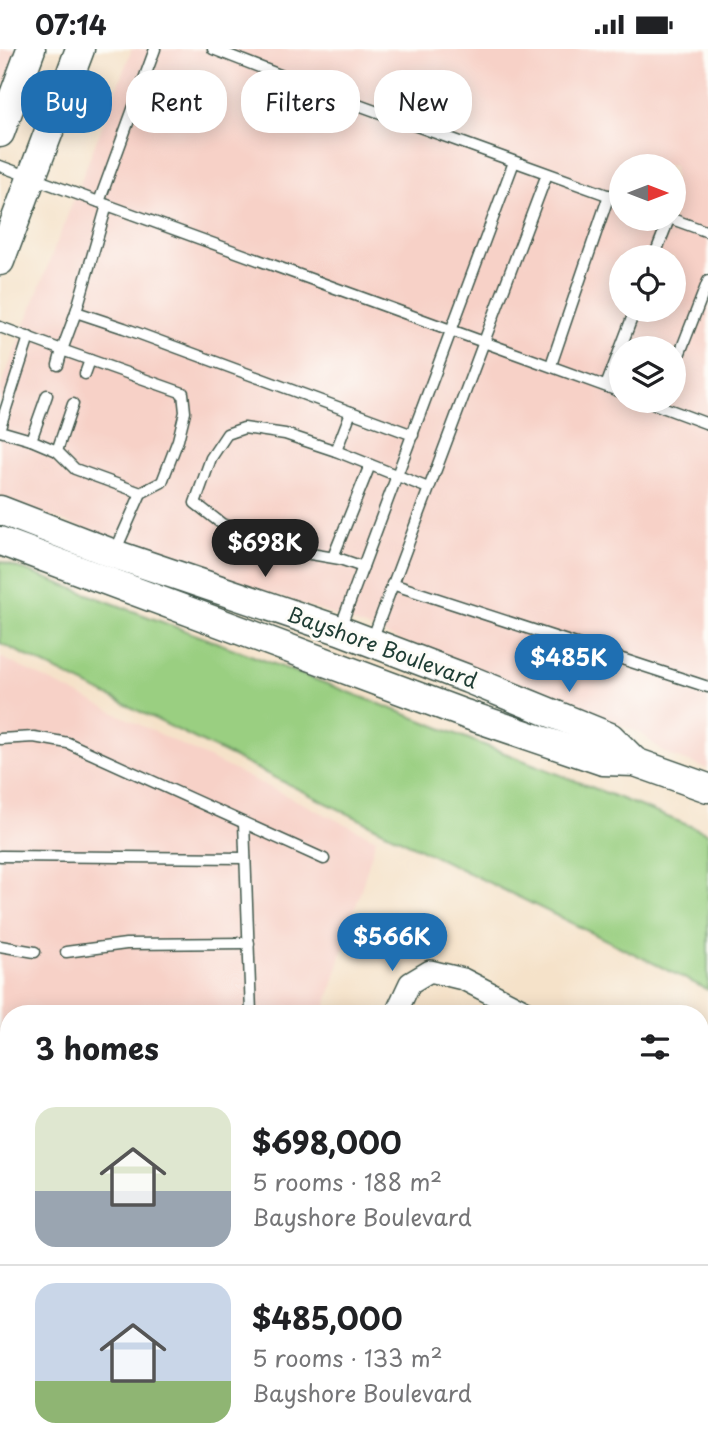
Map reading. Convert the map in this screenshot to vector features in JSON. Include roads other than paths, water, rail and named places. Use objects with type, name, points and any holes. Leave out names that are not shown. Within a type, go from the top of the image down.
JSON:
[{"type":"main road","points":[[0,133],[32,49]]},
{"type":"main road","points":[[0,261],[80,49]]},
{"type":"main road","name":"Bayshore Boulevard","points":[[0,510],[114,554],[339,630],[468,679],[610,737],[635,762]]},
{"type":"main road","name":"Bayshore Boulevard","points":[[0,541],[477,718],[603,761],[635,762],[708,788]]},
{"type":"street","points":[[400,1005],[410,983],[430,971],[463,979],[513,1005]]},
{"type":"lane","points":[[58,365],[76,312],[103,204],[155,49]]},
{"type":"lane","points":[[213,49],[339,98],[609,195],[551,365]]},
{"type":"lane","points":[[339,630],[514,162]]},
{"type":"lane","points":[[0,166],[609,387]]},
{"type":"lane","points":[[371,643],[547,174]]},
{"type":"lane","points":[[686,224],[708,232]]},
{"type":"lane","points":[[686,337],[708,281]]},
{"type":"lane","points":[[76,312],[413,435]]},
{"type":"lane","points":[[606,386],[630,322]]},
{"type":"lane","points":[[0,327],[183,393],[186,412],[162,482],[141,493],[114,554]]},
{"type":"lane","points":[[29,337],[0,429],[57,451],[75,469],[141,493]]},
{"type":"lane","points":[[85,374],[90,360]]},
{"type":"lane","points":[[31,440],[47,395]]},
{"type":"lane","points":[[57,451],[73,404]]},
{"type":"lane","points":[[336,450],[351,412]]},
{"type":"lane","points":[[683,413],[708,424]]},
{"type":"lane","points":[[363,567],[333,557],[299,552],[222,524],[195,503],[211,458],[227,435],[244,428],[285,435],[336,450],[428,488]]},
{"type":"lane","points":[[333,557],[370,465]]},
{"type":"lane","points":[[392,584],[708,687]]},
{"type":"lane","points":[[0,739],[34,737],[68,743],[324,859]]},
{"type":"lane","points":[[244,823],[251,1005]]},
{"type":"lane","points":[[0,856],[245,858]]},
{"type":"lane","points":[[66,952],[126,944],[248,943]]},
{"type":"lane","points":[[0,946],[35,951]]}]
